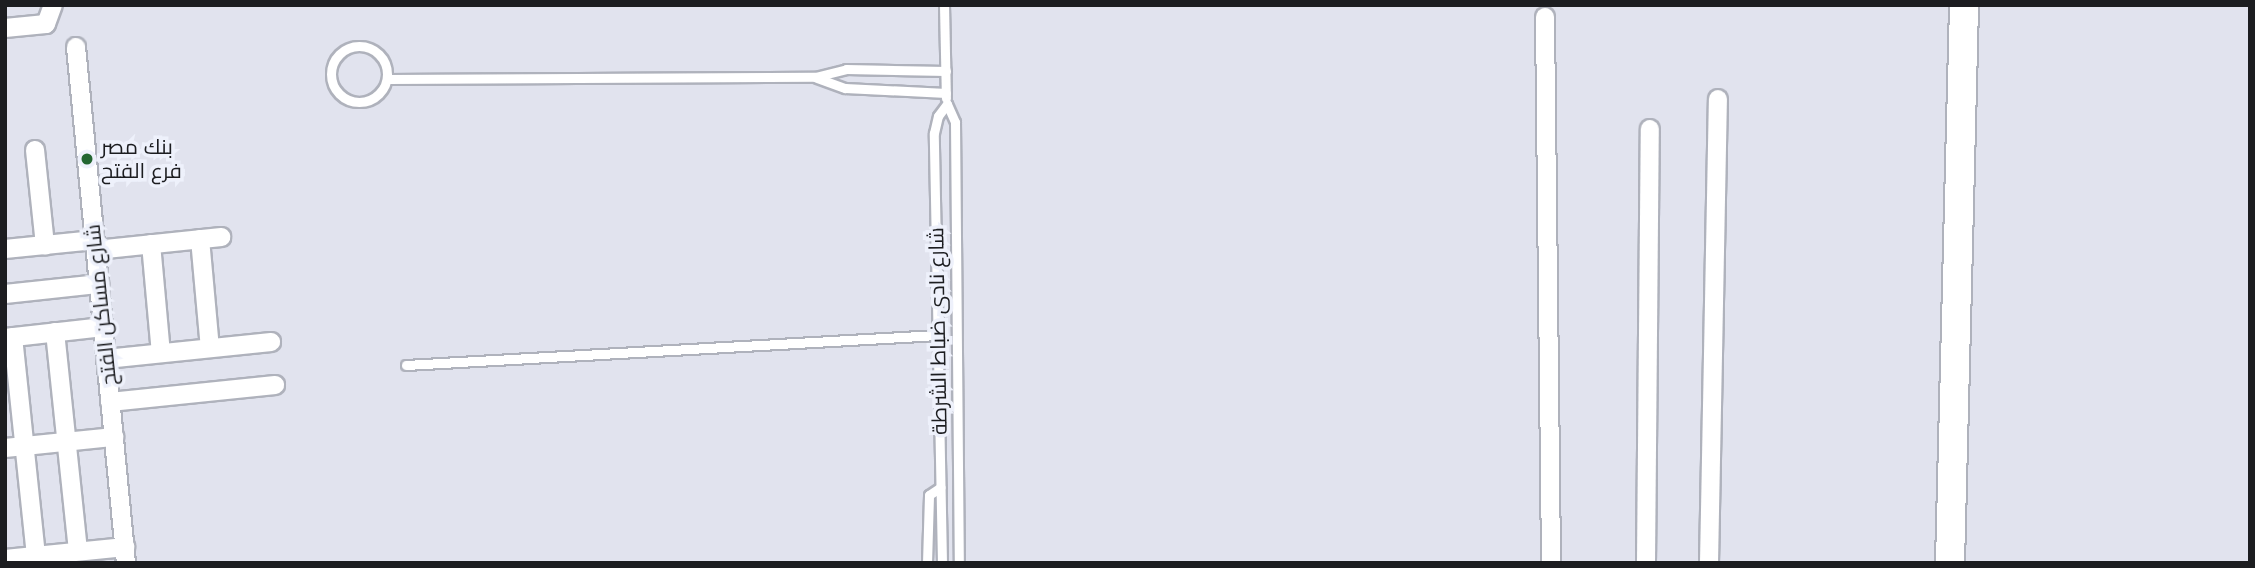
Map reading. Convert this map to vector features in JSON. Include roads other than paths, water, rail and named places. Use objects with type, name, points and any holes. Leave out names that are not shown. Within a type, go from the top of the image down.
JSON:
[{"type":"main road","points":[[1950,563],[1964,5]]},
{"type":"main road","points":[[1967,563],[1982,5]]},
{"type":"street","points":[[5,28],[46,24],[53,5]]},
{"type":"street","points":[[1545,17],[1551,563]]},
{"type":"street","name":"شارع مساكن الفتح","points":[[76,47],[125,555]]},
{"type":"street","points":[[1709,563],[1718,99]]},
{"type":"street","points":[[1646,563],[1650,129]]},
{"type":"street","points":[[35,150],[45,245]]},
{"type":"street","points":[[5,249],[45,245],[151,244],[221,237]]},
{"type":"street","points":[[200,239],[210,348]]},
{"type":"street","points":[[151,244],[161,354]]},
{"type":"street","points":[[5,294],[99,284]]},
{"type":"street","points":[[36,556],[24,446],[14,423],[9,337],[103,327]]},
{"type":"street","points":[[55,332],[78,551]]},
{"type":"street","points":[[106,359],[271,342]]},
{"type":"street","points":[[110,402],[275,385]]},
{"type":"street","points":[[5,448],[114,437]]},
{"type":"street","points":[[5,559],[78,551],[125,555]]},
{"type":"lane","name":"شارع نادى ضباط الشرطة","points":[[944,5],[947,104],[955,122],[959,563]]},
{"type":"lane","points":[[363,47],[377,53],[388,79],[380,93],[354,101],[339,96],[331,82],[336,57],[363,47]]},
{"type":"lane","points":[[388,79],[815,77],[846,69],[946,71]]},
{"type":"lane","points":[[815,77],[845,88],[946,93]]},
{"type":"lane","name":"شارع نادى ضباط الشرطة","points":[[942,563],[934,134],[937,116],[947,104]]},
{"type":"lane","points":[[406,365],[938,335]]},
{"type":"lane","points":[[927,563],[929,495],[941,487]]},
{"type":"lane","points":[[942,531],[959,531]]},
{"type":"place","name":"بنك مصر فرع الفتح","points":[[87,159]]}]
